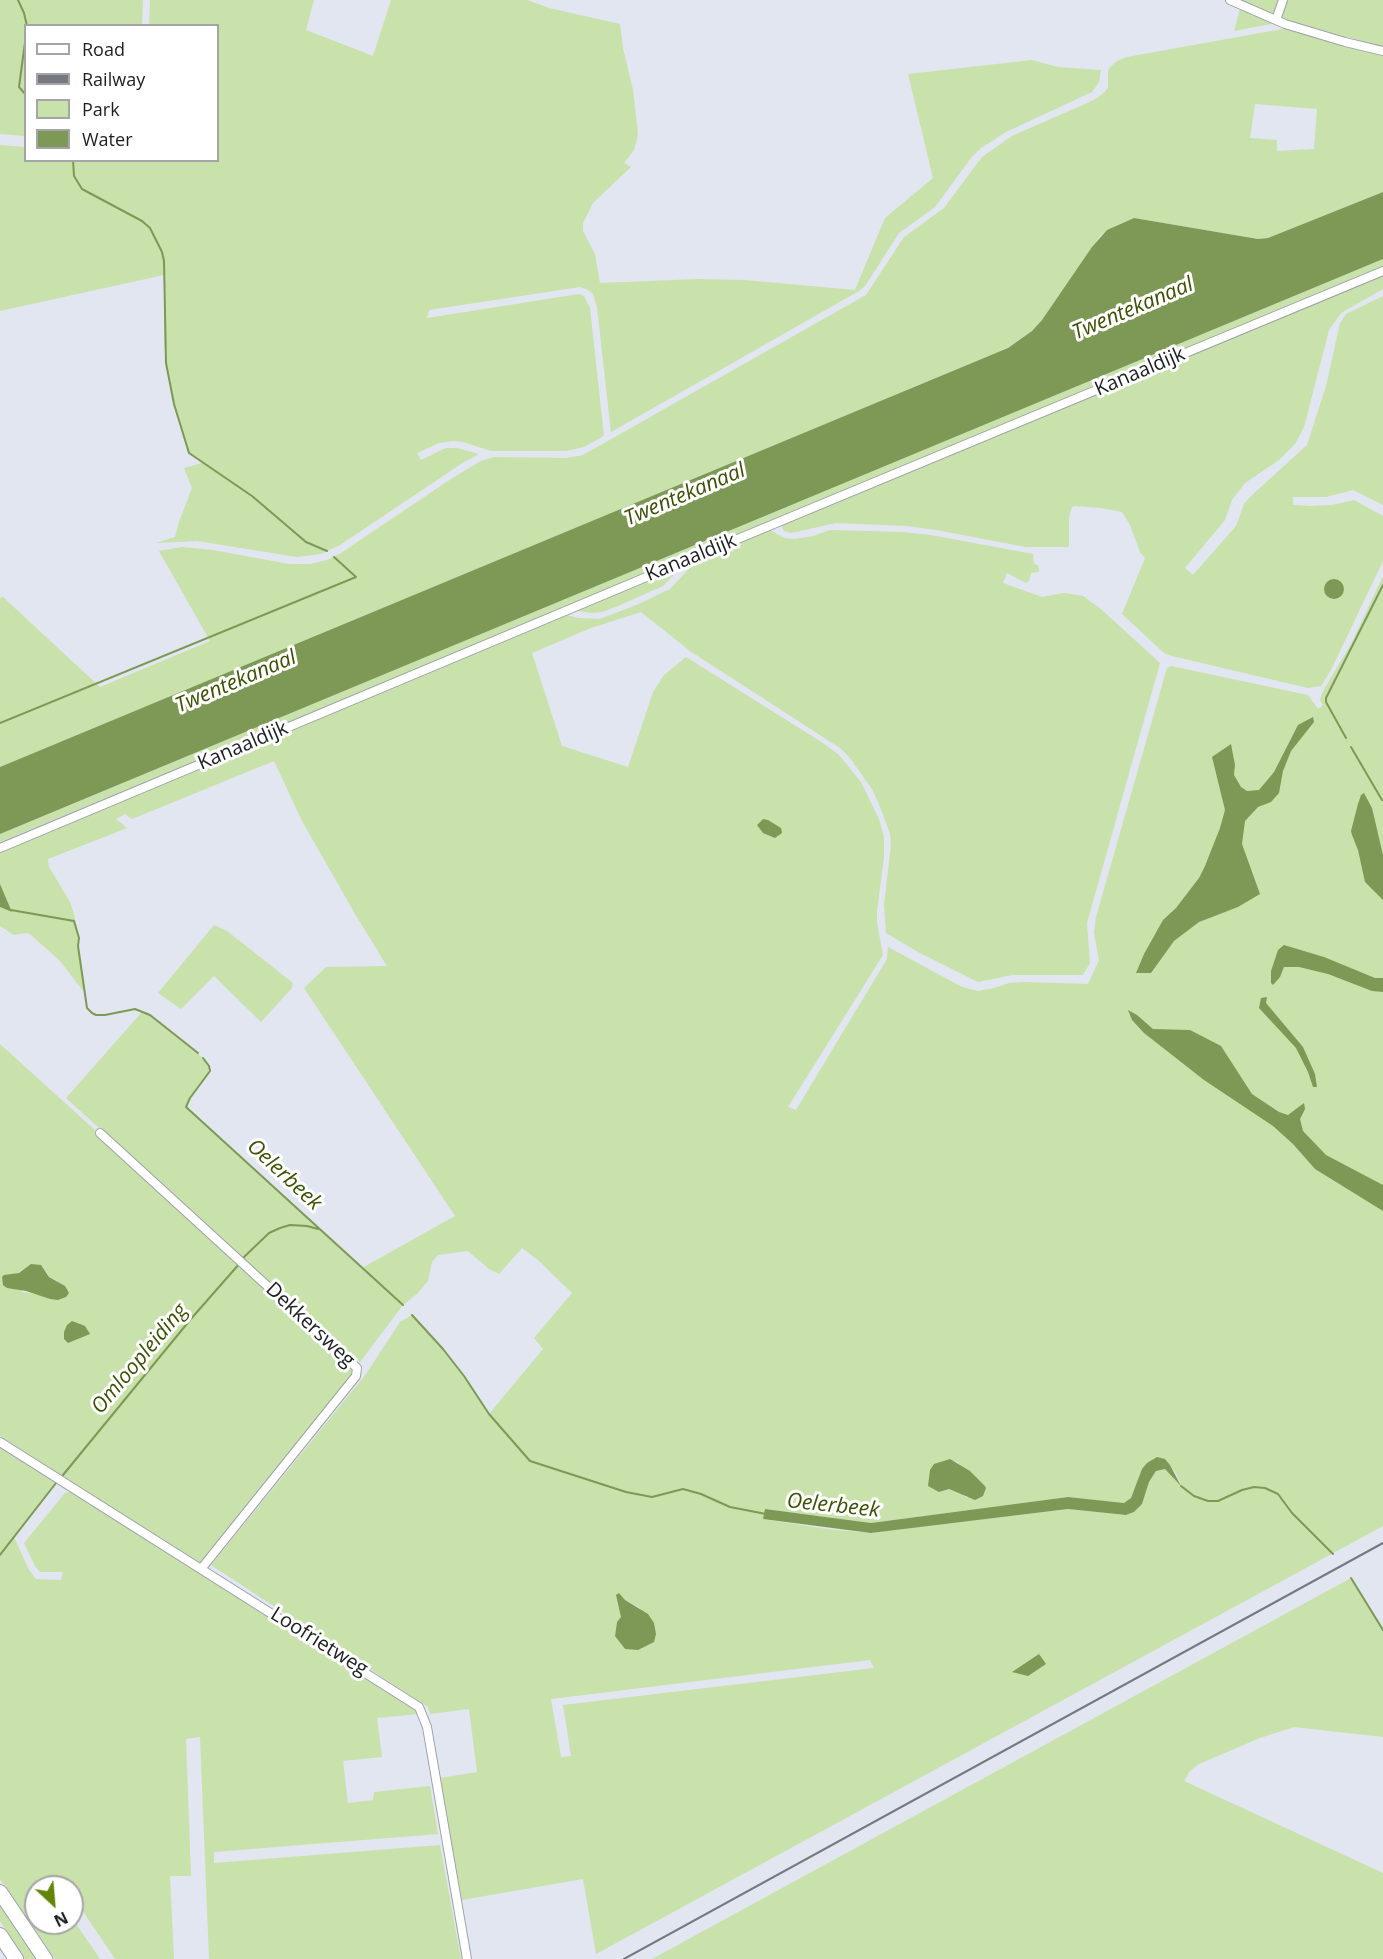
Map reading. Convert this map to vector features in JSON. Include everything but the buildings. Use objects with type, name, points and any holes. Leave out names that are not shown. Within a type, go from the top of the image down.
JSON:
[{"type":"highway","points":[[0,1892],[45,1959]]},
{"type":"highway","points":[[0,1935],[16,1959]]},
{"type":"street","points":[[1230,0],[1276,20],[1328,37],[1383,51]]},
{"type":"street","points":[[1276,20],[1283,0]]},
{"type":"street","name":"Kanaaldijk","points":[[0,848],[632,582],[1383,272]]},
{"type":"street","name":"Dekkersweg","points":[[100,1132],[357,1368],[356,1376],[201,1569]]},
{"type":"street","name":"Loofrietweg","points":[[0,1442],[415,1703],[422,1711],[427,1727],[467,1959]]},
{"type":"green space","points":[[0,0],[143,0],[142,24],[24,24],[24,136],[0,134]]},
{"type":"green space","points":[[150,0],[314,0],[306,30],[373,56],[391,0],[527,0],[549,8],[620,24],[633,90],[638,134],[634,150],[624,163],[631,167],[593,203],[583,223],[583,231],[595,254],[600,283],[698,279],[744,280],[855,290],[885,218],[933,178],[908,74],[1032,60],[1058,67],[1101,70],[1099,82],[1092,92],[1006,132],[981,148],[935,207],[899,233],[865,286],[859,291],[611,432],[597,307],[593,294],[588,290],[580,287],[429,310],[427,318],[579,294],[584,296],[590,308],[604,436],[584,447],[566,451],[491,451],[463,442],[439,443],[417,453],[421,460],[446,448],[457,448],[479,454],[340,545],[321,554],[297,557],[197,541],[156,543],[175,537],[192,488],[184,468],[202,463],[189,453],[174,404],[164,343],[164,275],[0,311],[0,145],[24,147],[24,162],[219,162],[219,24],[149,24]]},
{"type":"green space","points":[[1238,0],[1280,0],[1274,15]]},
{"type":"green space","points":[[1286,0],[1383,0],[1383,46],[1310,28],[1280,17]]},
{"type":"green space","points":[[1240,9],[1276,23],[1234,31]]},
{"type":"green space","points":[[1288,28],[1383,53],[1383,192],[1268,238],[1258,239],[1134,218],[1101,235],[1042,320],[1032,331],[1008,348],[0,767],[0,598],[3,597],[100,687],[210,641],[159,551],[182,547],[213,550],[289,564],[311,564],[341,553],[481,461],[494,457],[567,458],[583,455],[866,295],[904,237],[944,208],[982,157],[1012,136],[1094,100],[1108,87],[1110,67],[1127,57]],"holes":[[[1255,104],[1317,109],[1314,149],[1277,151],[1277,140],[1250,138]]]},
{"type":"green space","points":[[1383,259],[1383,268],[1343,285],[0,842],[0,834]]},
{"type":"green space","points":[[1383,275],[1383,289],[1341,313],[1329,330],[1304,427],[1295,444],[1279,460],[1245,483],[1232,500],[1225,520],[1185,568],[1193,575],[1236,526],[1244,504],[1251,496],[1307,445],[1326,386],[1340,323],[1346,314],[1383,296],[1383,505],[1353,490],[1326,497],[1293,497],[1293,505],[1311,506],[1332,505],[1354,500],[1383,516],[1383,561],[1331,670],[1321,686],[1308,688],[1164,653],[1122,614],[1145,558],[1122,512],[1102,508],[1072,507],[1069,518],[1069,547],[1026,547],[907,526],[836,523],[791,533],[784,531],[782,527],[783,524]]},
{"type":"green space","points":[[770,530],[784,538],[795,539],[830,530],[902,532],[931,535],[1033,554],[1034,564],[1038,565],[1039,572],[1031,573],[1026,583],[1007,573],[1003,583],[1042,597],[1064,593],[1083,596],[1102,610],[1160,663],[1087,923],[1090,963],[1083,975],[1012,975],[978,982],[886,933],[884,905],[891,845],[890,834],[872,789],[840,748],[690,651],[641,612],[591,628],[532,653],[562,746],[628,767],[653,692],[664,675],[686,657],[823,743],[839,755],[861,782],[879,819],[884,837],[884,857],[877,911],[883,955],[788,1107],[796,1110],[887,959],[888,947],[962,987],[978,991],[1009,983],[1024,982],[1088,984],[1099,960],[1094,933],[1096,917],[1167,668],[1171,666],[1308,695],[1318,709],[1323,705],[1320,700],[1322,693],[1352,642],[1383,576],[1383,1526],[596,1954],[583,1879],[462,1900],[440,1778],[477,1772],[469,1709],[430,1714],[428,1707],[211,1565],[366,1374],[400,1322],[412,1315],[464,1376],[489,1414],[543,1349],[534,1338],[572,1293],[522,1248],[499,1274],[489,1269],[468,1251],[438,1255],[432,1262],[428,1281],[403,1305],[360,1362],[66,1098],[142,1012],[150,1015],[198,1053],[209,1066],[207,1076],[190,1097],[187,1107],[362,1268],[455,1216],[304,988],[326,967],[387,966],[302,821],[274,761],[132,819],[125,814],[116,819],[127,828],[48,859],[49,867],[70,902],[74,914],[79,938],[84,992],[60,961],[31,935],[27,933],[14,935],[0,926],[0,907],[12,911],[0,884],[0,851],[563,614],[578,618],[600,619],[639,604],[670,589],[698,559]],"holes":[[[1165,1459],[1181,1484],[1165,1469],[1156,1471],[1149,1482],[1142,1504],[1134,1512],[1126,1515],[1068,1509],[871,1533],[763,1519],[765,1509],[871,1523],[1068,1497],[1124,1503],[1130,1500],[1133,1492]],[[956,1461],[984,1485],[967,1498],[949,1489],[939,1492]],[[619,1593],[625,1600],[640,1608],[625,1649],[615,1635],[617,1622],[621,1617]],[[870,1660],[874,1668],[563,1705],[571,1756],[561,1757],[551,1699]]]},
{"type":"green space","points":[[684,564],[663,586],[618,606],[591,613],[573,610]]},
{"type":"green space","points":[[214,925],[227,931],[293,983],[292,988],[261,1022],[214,976],[181,1009],[158,993]]},
{"type":"green space","points":[[0,1044],[355,1366],[354,1376],[199,1565],[0,1436]],"holes":[[[22,1271],[46,1271],[49,1277],[58,1281],[36,1294],[22,1292],[15,1274]]]},
{"type":"green space","points":[[0,1448],[56,1483],[14,1537],[29,1570],[36,1579],[61,1580],[63,1572],[40,1572],[24,1543],[65,1493],[70,1492],[418,1712],[418,1714],[377,1718],[382,1757],[343,1761],[348,1803],[373,1800],[374,1792],[430,1786],[438,1834],[214,1852],[214,1863],[440,1845],[461,1959],[209,1959],[200,1737],[186,1739],[191,1876],[170,1876],[174,1959],[115,1959],[84,1913],[84,1875],[24,1875],[24,1914],[0,1879]]},
{"type":"green space","points":[[1351,1578],[1383,1630],[1383,1737],[1294,1727],[1260,1738],[1199,1764],[1190,1771],[1184,1781],[1383,1873],[1383,1959],[652,1959]]},
{"type":"green space","points":[[0,1901],[39,1959],[23,1957],[0,1921]]},
{"type":"green space","points":[[38,1935],[84,1935],[100,1959],[55,1959]]},
{"type":"water","name":"Twentekanaal","points":[[1383,192],[1383,259],[0,834],[0,767],[1008,348],[1032,331],[1042,320],[1092,247],[1107,230],[1134,218],[1258,239],[1268,238]]},
{"type":"water","points":[[1334,579],[1341,582],[1344,589],[1341,596],[1334,599],[1327,596],[1324,589],[1327,582]]},
{"type":"water","points":[[1313,717],[1314,722],[1291,751],[1283,771],[1279,793],[1271,802],[1258,807],[1245,821],[1242,844],[1260,894],[1238,907],[1199,922],[1174,941],[1151,973],[1136,973],[1163,920],[1176,908],[1199,878],[1220,828],[1225,810],[1212,757],[1231,744],[1235,765],[1234,775],[1241,787],[1247,791],[1259,790],[1274,772],[1298,725]]},
{"type":"water","points":[[1364,793],[1372,808],[1383,855],[1383,900],[1365,882],[1351,831],[1361,795]]},
{"type":"water","points":[[763,819],[781,828],[782,833],[775,838],[763,833],[757,825]]},
{"type":"water","points":[[0,884],[12,912],[0,907]]},
{"type":"water","points":[[1284,945],[1324,957],[1375,978],[1383,978],[1383,992],[1372,991],[1328,974],[1299,967],[1284,967],[1280,977],[1273,985],[1271,971],[1278,950]]},
{"type":"water","points":[[1267,997],[1266,1003],[1303,1047],[1315,1074],[1317,1087],[1313,1087],[1296,1048],[1259,1008],[1261,998]]},
{"type":"water","points":[[1128,1010],[1153,1029],[1190,1030],[1221,1046],[1252,1094],[1279,1112],[1288,1115],[1304,1103],[1305,1109],[1300,1119],[1303,1131],[1326,1155],[1383,1185],[1383,1211],[1315,1169],[1273,1126],[1204,1080],[1144,1033],[1132,1020]]},
{"type":"water","points":[[31,1264],[41,1265],[49,1277],[65,1286],[69,1293],[66,1297],[58,1300],[50,1299],[3,1285],[4,1275],[19,1273]]},
{"type":"water","points":[[72,1321],[85,1326],[90,1334],[68,1343],[64,1339],[64,1332]]},
{"type":"water","points":[[1157,1457],[1165,1459],[1170,1465],[1181,1486],[1165,1469],[1156,1471],[1149,1482],[1142,1504],[1134,1512],[1126,1515],[1068,1509],[871,1533],[763,1519],[765,1509],[871,1523],[1068,1497],[1124,1503],[1131,1498],[1142,1469]]},
{"type":"water","points":[[950,1459],[970,1471],[984,1485],[986,1488],[983,1496],[975,1500],[949,1489],[939,1492],[928,1486],[930,1470],[934,1464]]},
{"type":"water","points":[[619,1593],[625,1600],[648,1614],[654,1623],[656,1634],[654,1642],[638,1650],[625,1649],[615,1636],[617,1622],[621,1617],[616,1595]]},
{"type":"water","points":[[1039,1654],[1046,1664],[1028,1676],[1012,1672]]},
{"type":"waterway","points":[[18,0],[27,24]]},
{"type":"waterway","points":[[24,50],[19,87],[24,93]]},
{"type":"waterway","points":[[73,162],[74,176],[82,189],[142,221],[150,228],[162,252],[166,363],[174,404],[189,453],[252,496],[306,542],[327,551]]},
{"type":"waterway","points":[[0,723],[356,577],[334,557]]},
{"type":"waterway","points":[[1346,738],[1326,698],[1383,585]]},
{"type":"waterway","points":[[1351,747],[1382,800]]},
{"type":"waterway","name":"Oelerbeek","points":[[11,910],[74,921],[79,938],[78,946],[87,1008],[92,1013],[105,1015],[135,1009],[150,1015],[198,1053]]},
{"type":"waterway","name":"Oelerbeek","points":[[203,1058],[210,1071],[186,1107],[403,1305]]},
{"type":"waterway","name":"Omloopleiding","points":[[243,1258],[269,1233],[280,1228],[290,1225],[318,1229]]},
{"type":"waterway","name":"Omloopleiding","points":[[63,1475],[190,1320],[240,1263]]},
{"type":"waterway","name":"Oelerbeek","points":[[412,1315],[443,1349],[489,1414],[530,1461],[626,1492],[652,1497],[683,1489],[730,1507],[766,1514]]},
{"type":"waterway","name":"Omloopleiding","points":[[0,1555],[56,1483]]},
{"type":"waterway","name":"Oelerbeek","points":[[1181,1486],[1194,1496],[1208,1501],[1218,1501],[1254,1487],[1265,1488],[1278,1494],[1292,1513],[1333,1554]]},
{"type":"waterway","name":"Oelerbeek","points":[[1351,1578],[1383,1630]]},
{"type":"railway","points":[[624,1959],[1383,1543]]}]
